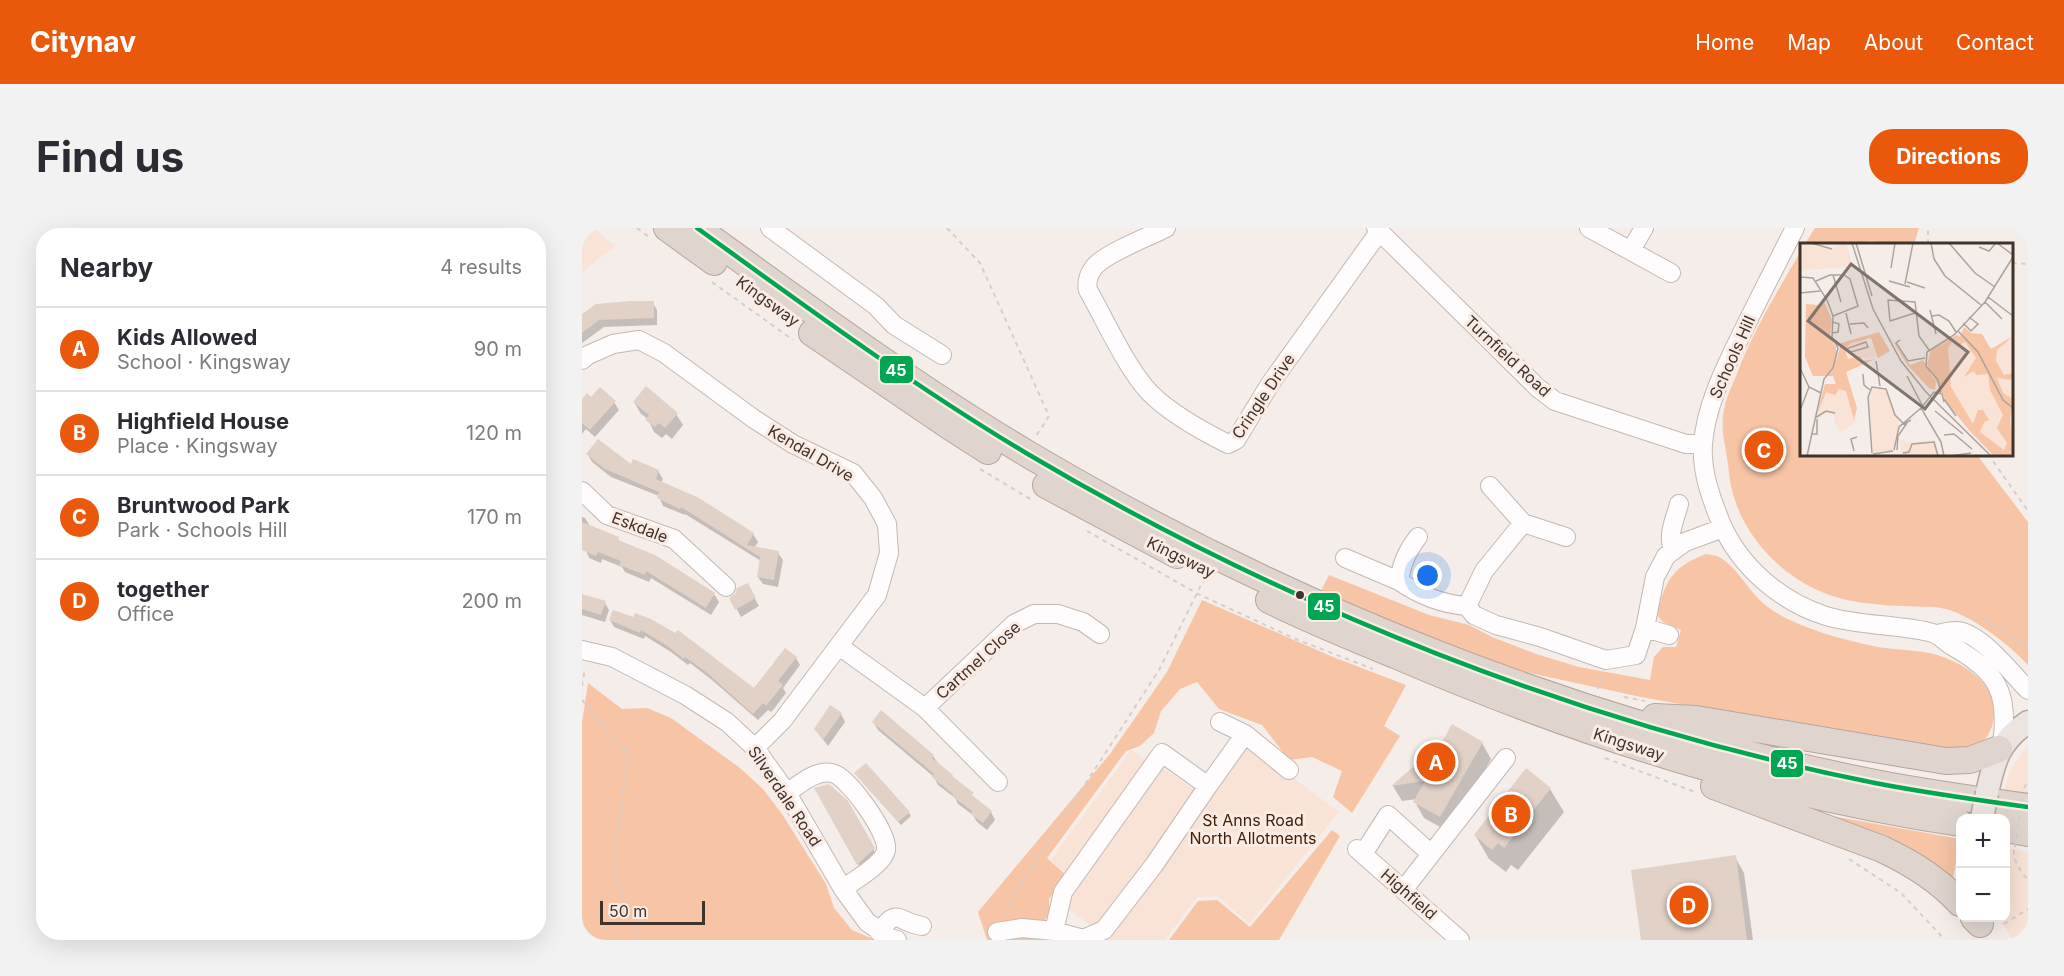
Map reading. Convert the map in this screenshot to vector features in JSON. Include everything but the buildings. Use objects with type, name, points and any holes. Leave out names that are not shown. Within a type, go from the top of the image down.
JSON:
[{"type":"highway","name":"Kingsway","points":[[667,228],[821,340],[949,426],[1082,506],[1210,572],[1278,605],[1472,689],[1753,768]]},
{"type":"highway","name":"Kingsway","points":[[697,228],[834,327],[960,412],[1023,452],[1156,525],[1288,590],[1481,670],[1605,725]]},
{"type":"highway","points":[[1605,725],[1696,719],[1946,761],[1970,760],[2001,747]]},
{"type":"highway","points":[[1605,725],[1635,754],[1882,849],[1922,869],[1956,899]]},
{"type":"highway","points":[[1753,768],[2025,802]]},
{"type":"highway","points":[[1753,768],[1863,807],[1956,822]]},
{"type":"main road","points":[[1983,814],[2001,747],[2014,732],[2028,722]]},
{"type":"street","points":[[770,228],[876,306],[894,325],[942,355]]},
{"type":"street","name":"Cringle Drive","points":[[1166,228],[1099,263],[1090,275],[1088,290],[1133,371],[1149,392],[1164,405],[1228,444],[1236,440],[1270,384],[1377,230]]},
{"type":"street","points":[[1589,228],[1671,273]]},
{"type":"street","points":[[1631,250],[1644,228]]},
{"type":"street","name":"Schools Hill","points":[[1795,228],[1725,369],[1712,402],[1703,444],[1708,485],[1723,528],[1732,545],[1746,563],[1767,583],[1798,604],[1843,620],[1937,634],[1958,630],[1971,636],[1998,656],[2028,690]]},
{"type":"street","name":"Turnfield Road","points":[[1377,230],[1538,388],[1555,401],[1686,444],[1703,444]]},
{"type":"street","name":"Kendal Drive","points":[[582,360],[613,344],[639,340],[664,353],[754,419],[793,444],[853,473],[873,498],[887,524],[889,553],[877,595],[782,721],[755,748]]},
{"type":"street","points":[[1490,486],[1523,523],[1566,537]]},
{"type":"street","name":"Eskdale","points":[[582,491],[607,515],[674,539],[726,587]]},
{"type":"street","points":[[1673,550],[1670,535],[1679,504]]},
{"type":"street","points":[[1467,606],[1484,571],[1523,523]]},
{"type":"street","points":[[1345,558],[1447,605],[1467,606],[1474,615],[1496,625],[1540,637],[1606,660],[1636,655],[1645,628],[1655,577],[1661,564],[1673,550],[1685,542],[1723,528]]},
{"type":"street","points":[[1399,581],[1408,549],[1418,537]]},
{"type":"street","name":"Cartmel Close","points":[[925,708],[1014,624],[1034,614],[1058,614],[1083,622],[1100,633]]},
{"type":"street","points":[[1645,628],[1669,635]]},
{"type":"street","name":"Schools Hill","points":[[1937,634],[1978,662],[1996,683],[2004,709],[2005,722],[2001,747]]},
{"type":"street","points":[[840,646],[925,708],[998,782]]},
{"type":"street","name":"Silverdale Road","points":[[585,651],[612,657],[685,695],[727,722],[755,748],[787,793],[843,889],[867,922],[879,932],[897,940]]},
{"type":"street","points":[[1220,722],[1245,734],[1288,770]]},
{"type":"street","points":[[997,932],[1022,928],[1053,931],[1083,939],[1104,930],[1154,865],[1245,734]]},
{"type":"street","points":[[1053,931],[1063,892],[1162,753],[1208,786]]},
{"type":"street","points":[[1404,890],[1506,758]]},
{"type":"street","points":[[787,793],[806,779],[822,773],[839,776],[853,788],[886,839],[886,850],[881,861],[843,889]]},
{"type":"street","name":"Highfield","points":[[1431,854],[1388,815],[1360,851],[1404,890],[1435,928],[1460,940]]},
{"type":"street","points":[[879,932],[888,919],[894,917],[901,918],[911,925],[922,926]]},
{"type":"path","points":[[947,228],[980,263],[1049,416],[1023,452]]},
{"type":"path","points":[[2013,263],[2028,264]]},
{"type":"path","points":[[1989,456],[2028,511]]},
{"type":"path","points":[[997,932],[1022,882],[1159,670],[1200,587],[1210,572]]},
{"type":"path","points":[[582,686],[585,651]]},
{"type":"path","points":[[582,700],[628,754],[613,869],[638,940]]},
{"type":"path","points":[[2025,802],[2016,836],[2014,857],[2028,880]]},
{"type":"path","points":[[1841,854],[1901,893],[1945,940]]},
{"type":"path","points":[[1985,925],[2028,909]]},
{"type":"green space","points":[[582,228],[593,228],[615,246],[582,272]]},
{"type":"green space","name":"St Anns Road North Allotments","points":[[1246,743],[1339,812],[1249,924],[1218,896],[1197,897],[1165,940],[1102,940]]},
{"type":"green space","points":[[2028,746],[2028,801],[2003,798],[2011,770]]},
{"type":"green space","points":[[1131,750],[1153,766],[1073,878],[1051,860]]},
{"type":"green space","name":"St Anns Road North Allotments","points":[[1157,764],[1198,792],[1106,923],[1093,927],[1064,906]]},
{"type":"green space","points":[[2010,849],[2028,852],[2028,940],[2013,940],[2001,922],[2010,922]]},
{"type":"shaded area","points":[[1815,228],[1919,228],[1914,243],[1870,241],[1806,243]]},
{"type":"shaded area","points":[[1800,253],[1800,456],[1978,456],[2028,522],[2028,665],[1997,637],[1957,613],[1933,607],[1862,603],[1820,591],[1786,571],[1758,542],[1738,508],[1732,490],[1723,419],[1729,392],[1767,310]]},
{"type":"shaded area","points":[[1706,554],[1717,556],[1725,561],[1766,606],[1800,625],[1867,645],[1937,655],[1966,668],[1983,683],[1993,702],[1992,728],[1988,735],[1983,741],[1966,749],[1935,750],[1641,697],[1520,671],[1368,615],[1321,591],[1329,575],[1429,615],[1469,625],[1492,637],[1536,654],[1579,667],[1650,680],[1654,657],[1663,647],[1676,647],[1681,630],[1663,622],[1657,615],[1667,584],[1685,564]]},
{"type":"shaded area","points":[[1202,600],[1333,657],[1406,685],[1384,726],[1400,736],[1352,813],[1333,797],[1342,771],[1312,757],[1289,760],[1262,725],[1219,709],[1197,682],[1180,689],[1161,711],[1154,733],[1140,746],[1126,751],[1047,858],[1066,875],[1049,899],[1049,914],[1040,926],[1040,940],[987,940],[978,912],[1110,754],[1167,672]]},
{"type":"shaded area","points":[[588,683],[622,709],[647,708],[671,718],[740,768],[763,789],[782,814],[826,884],[834,908],[852,930],[875,940],[582,940],[582,723]]},
{"type":"shaded area","points":[[1832,816],[1956,838],[1956,862],[1952,885],[1829,823]]},
{"type":"shaded area","points":[[1332,830],[1340,836],[1279,940],[1169,940],[1198,901],[1217,900],[1250,927]]},
{"type":"transit line","name":"45","points":[[697,228],[900,372],[1026,453],[1125,509],[1331,610],[1437,654],[1544,693],[1654,728],[1764,758],[1875,783],[2028,807]]},
{"type":"place","name":"Bruntwood Park","points":[[1764,450]]},
{"type":"place","name":"Kids Allowed","points":[[1436,762]]},
{"type":"place","name":"Highfield House","points":[[1511,814]]},
{"type":"place","name":"together","points":[[1689,905]]}]
